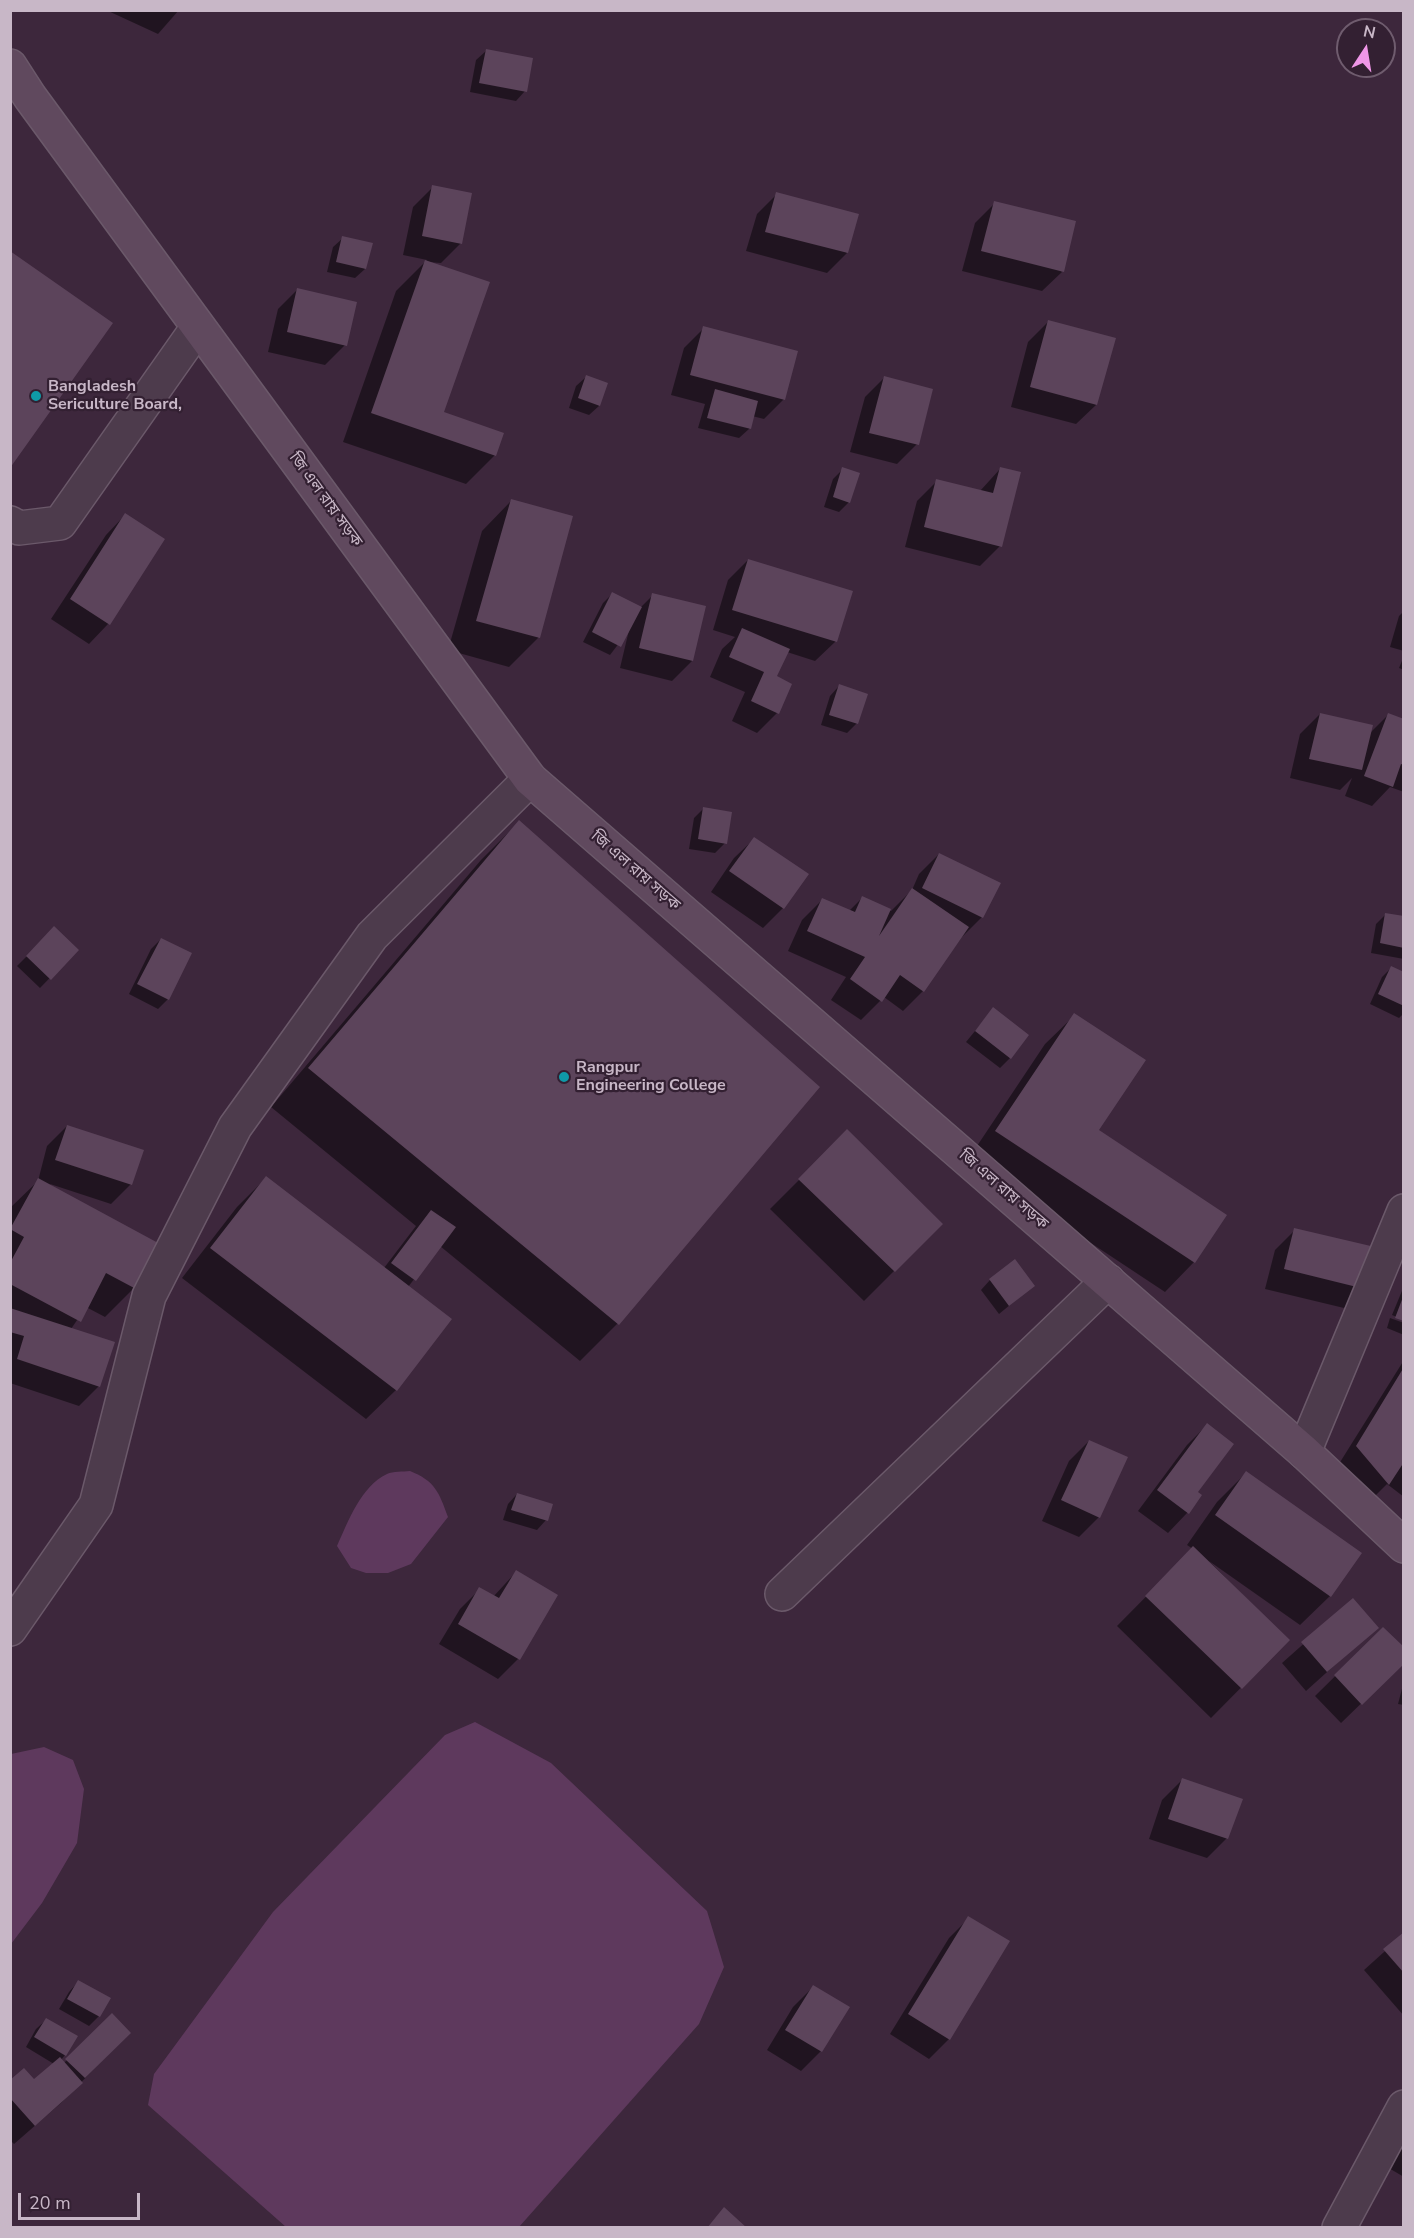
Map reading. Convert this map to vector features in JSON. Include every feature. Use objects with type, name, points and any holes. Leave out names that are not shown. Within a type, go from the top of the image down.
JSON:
[{"type":"main road","name":"জি এল রায় সড়ক","points":[[10,66],[30,97],[530,779],[1304,1452],[1404,1546]]},
{"type":"street","points":[[10,523],[19,528],[60,523],[198,327]]},
{"type":"street","points":[[10,1629],[96,1505],[149,1296],[235,1127],[372,936],[530,779]]},
{"type":"street","points":[[1304,1452],[1404,1211]]},
{"type":"street","points":[[782,1594],[1108,1281]]},
{"type":"street","points":[[1339,2228],[1404,2107]]},
{"type":"shaded area","points":[[410,1471],[431,1483],[448,1517],[411,1564],[388,1573],[366,1573],[351,1568],[337,1546],[356,1506],[378,1480],[389,1473]]},
{"type":"shaded area","points":[[475,1722],[551,1763],[707,1911],[724,1967],[699,2024],[519,2227],[286,2227],[148,2105],[154,2074],[273,1912],[445,1735]]},
{"type":"shaded area","points":[[44,1747],[73,1760],[84,1789],[77,1843],[42,1903],[11,1944],[11,1754]]},
{"type":"building","points":[[486,49],[533,58],[527,92],[479,83]]},
{"type":"building","points":[[432,185],[472,193],[462,244],[422,236]]},
{"type":"building","points":[[776,192],[859,214],[848,253],[765,232]]},
{"type":"building","points":[[994,201],[1076,221],[1064,272],[981,251]]},
{"type":"building","points":[[342,236],[373,243],[366,269],[336,262]]},
{"type":"building","name":"Bangladesh Sericulture Board,","points":[[10,251],[113,323],[10,468]]},
{"type":"building","points":[[425,260],[490,282],[444,412],[504,433],[496,456],[371,413]]},
{"type":"building","points":[[297,288],[357,302],[347,346],[287,332]]},
{"type":"building","points":[[1048,320],[1116,338],[1097,405],[1030,387]]},
{"type":"building","points":[[703,326],[798,351],[785,400],[690,375]]},
{"type":"building","points":[[586,375],[608,383],[600,406],[578,398]]},
{"type":"building","points":[[884,376],[933,389],[919,445],[869,433]]},
{"type":"building","points":[[715,389],[758,401],[751,429],[707,418]]},
{"type":"building","points":[[842,467],[860,473],[850,503],[833,497]]},
{"type":"building","points":[[1000,467],[1021,472],[1002,547],[924,527],[936,479],[993,493]]},
{"type":"building","points":[[511,499],[573,516],[540,638],[476,621]]},
{"type":"building","points":[[125,513],[165,539],[110,625],[70,599]]},
{"type":"building","points":[[748,559],[853,591],[837,642],[732,610]]},
{"type":"building","points":[[612,592],[642,607],[621,647],[592,632]]},
{"type":"building","points":[[652,593],[706,606],[693,661],[639,648]]},
{"type":"building","points":[[742,628],[790,649],[777,676],[792,684],[779,714],[751,701],[764,672],[729,657]]},
{"type":"building","points":[[839,684],[868,694],[858,724],[829,715]]},
{"type":"building","points":[[1320,713],[1373,725],[1362,770],[1309,759]]},
{"type":"building","points":[[1388,713],[1404,719],[1404,765],[1401,764],[1393,787],[1364,776]]},
{"type":"building","points":[[703,807],[732,812],[727,844],[698,839]]},
{"type":"building","name":"Rangpur Engineering College","points":[[519,820],[820,1087],[619,1325],[308,1068]]},
{"type":"building","points":[[754,837],[809,874],[784,909],[729,871]]},
{"type":"building","points":[[939,853],[1001,883],[983,918],[922,888]]},
{"type":"building","points":[[912,888],[969,927],[924,992],[900,975],[882,1002],[850,979],[865,957],[807,931],[822,898],[855,912],[862,896],[891,909],[879,936]]},
{"type":"building","points":[[1385,913],[1404,916],[1404,948],[1380,943]]},
{"type":"building","points":[[54,926],[79,950],[51,980],[26,956]]},
{"type":"building","points":[[161,938],[192,953],[169,1000],[137,984]]},
{"type":"building","points":[[1391,966],[1404,972],[1404,1006],[1378,994]]},
{"type":"building","points":[[993,1007],[1029,1035],[1011,1059],[975,1031]]},
{"type":"building","points":[[1074,1013],[1146,1060],[1099,1130],[1227,1215],[1195,1263],[995,1131]]},
{"type":"building","points":[[67,1125],[144,1150],[132,1185],[55,1160]]},
{"type":"building","points":[[847,1129],[943,1224],[895,1272],[798,1179]]},
{"type":"building","points":[[266,1176],[452,1319],[397,1391],[210,1248]]},
{"type":"building","points":[[38,1178],[160,1244],[136,1289],[106,1273],[81,1322],[10,1284],[10,1263],[24,1237],[10,1229]]},
{"type":"building","points":[[431,1210],[456,1227],[416,1281],[391,1263]]},
{"type":"building","points":[[1294,1228],[1375,1247],[1365,1289],[1284,1269]]},
{"type":"building","points":[[1015,1259],[1035,1286],[1009,1306],[989,1279]]},
{"type":"building","points":[[1404,1297],[1404,1321],[1395,1318]]},
{"type":"building","points":[[10,1308],[115,1342],[100,1387],[17,1359],[24,1336],[10,1332]]},
{"type":"building","points":[[1404,1367],[1404,1462],[1389,1485],[1356,1446]]},
{"type":"building","points":[[1207,1423],[1234,1444],[1198,1492],[1202,1495],[1189,1514],[1157,1490]]},
{"type":"building","points":[[1089,1440],[1128,1457],[1100,1518],[1061,1500]]},
{"type":"building","points":[[1246,1471],[1362,1553],[1331,1597],[1215,1515]]},
{"type":"building","points":[[517,1493],[553,1504],[548,1521],[511,1510]]},
{"type":"building","points":[[1193,1546],[1290,1640],[1242,1689],[1145,1596]]},
{"type":"building","points":[[516,1570],[558,1595],[520,1660],[458,1624],[479,1587],[499,1598]]},
{"type":"building","points":[[1353,1598],[1379,1628],[1327,1672],[1301,1642]]},
{"type":"building","points":[[1383,1627],[1404,1647],[1404,1664],[1362,1705],[1334,1675]]},
{"type":"building","points":[[1182,1778],[1243,1799],[1228,1839],[1168,1819]]},
{"type":"building","points":[[968,1916],[1010,1941],[950,2040],[908,2014]]},
{"type":"building","points":[[1404,1932],[1404,1973],[1383,1949]]},
{"type":"building","points":[[78,1980],[111,1998],[100,2017],[67,1999]]},
{"type":"building","points":[[813,1985],[850,2007],[822,2052],[785,2030]]},
{"type":"building","points":[[112,2013],[131,2033],[85,2078],[65,2059]]},
{"type":"building","points":[[46,2018],[78,2036],[66,2056],[34,2037]]},
{"type":"building","points":[[60,2057],[83,2083],[35,2126],[10,2098],[10,2080],[24,2068],[34,2079]]},
{"type":"building","points":[[724,2207],[747,2228],[707,2228]]},
{"type":"place","name":"Bangladesh Sericulture Board,","points":[[36,396]]},
{"type":"place","name":"Rangpur Engineering College","points":[[564,1077]]}]
